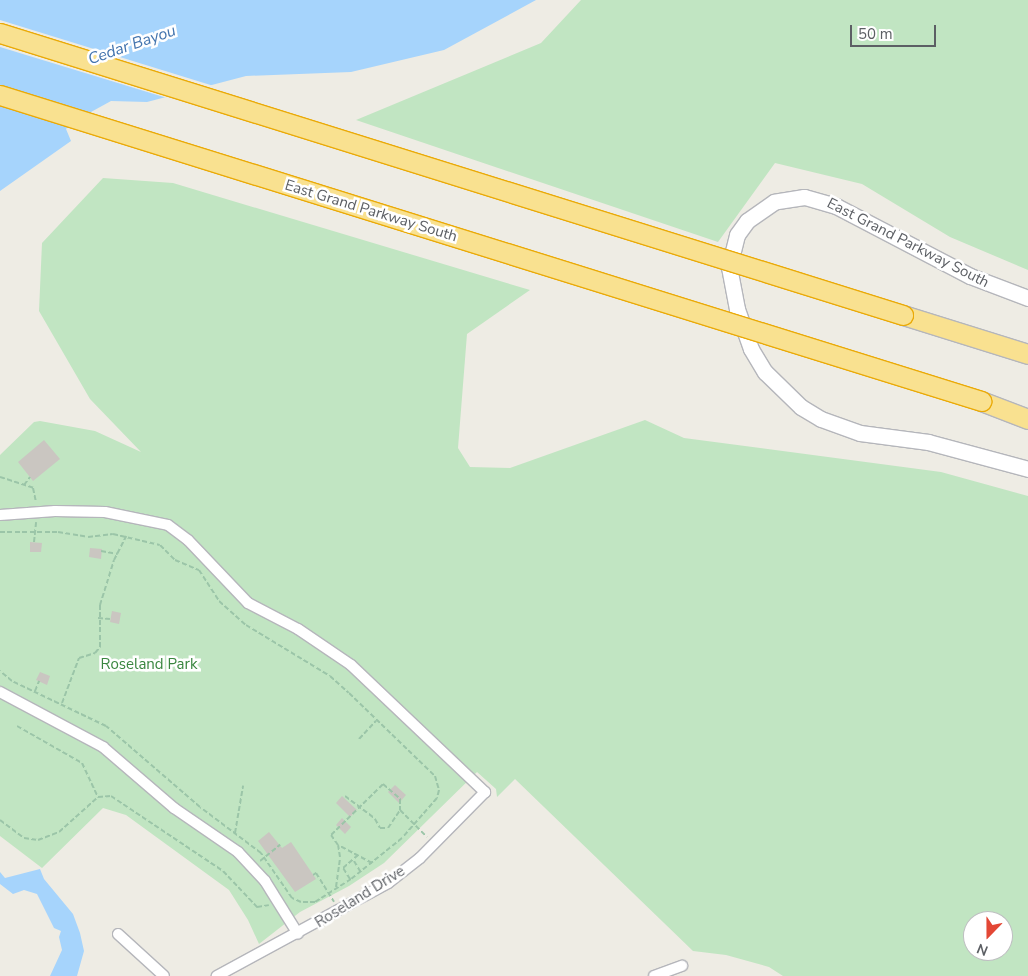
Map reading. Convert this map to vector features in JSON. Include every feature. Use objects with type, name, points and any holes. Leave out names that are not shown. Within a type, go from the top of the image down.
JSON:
[{"type":"highway","points":[[0,33],[1028,354]]},
{"type":"highway","name":"East Grand Parkway South","points":[[0,96],[1028,417]]},
{"type":"street","name":"East Grand Parkway South","points":[[1028,298],[970,276],[836,206],[804,197],[774,202],[747,221],[737,235],[729,267],[737,309],[751,350],[765,372],[800,406],[821,419],[860,433],[936,443],[1028,469]]},
{"type":"street","name":"Roseland Drive","points":[[0,515],[55,511],[105,512],[168,526],[188,540],[248,603],[298,629],[351,665],[485,792],[434,844],[388,883],[298,934],[217,976]]},
{"type":"street","points":[[0,692],[103,747],[174,808],[224,841],[253,867],[277,899],[298,934]]},
{"type":"street","points":[[118,934],[164,976]]},
{"type":"street","points":[[654,976],[682,966]]},
{"type":"path","points":[[24,485],[30,477]]},
{"type":"path","points":[[0,532],[126,536],[153,542],[175,560],[195,567],[230,612],[254,630],[330,676],[377,720],[438,783],[437,798],[415,825],[372,863],[350,880],[328,891],[309,904],[296,900],[287,892],[264,858],[106,726],[62,703],[12,681],[0,671]]},
{"type":"path","points":[[62,703],[78,658],[95,653],[100,647],[98,618],[118,554],[126,536]]},
{"type":"path","points":[[101,551],[118,554]]},
{"type":"path","points":[[98,618],[110,619]]},
{"type":"path","points":[[35,691],[39,681]]},
{"type":"path","points":[[359,739],[377,720]]},
{"type":"path","points":[[17,726],[82,763],[98,796]]},
{"type":"path","points":[[336,887],[340,857],[338,845],[331,835],[359,809],[383,784],[400,800],[400,810],[386,830],[380,828],[375,819],[359,809],[345,796]]},
{"type":"path","points":[[235,834],[243,786]]},
{"type":"path","points":[[0,820],[24,838],[38,840],[59,832],[98,796],[111,796],[121,801],[193,853],[212,863],[257,907],[267,906],[287,892]]},
{"type":"path","points":[[400,810],[434,844]]},
{"type":"path","points":[[253,867],[280,845]]},
{"type":"path","points":[[338,845],[372,863]]},
{"type":"path","points":[[350,880],[342,868],[354,861],[358,855]]},
{"type":"path","points":[[354,861],[360,872]]},
{"type":"path","points":[[313,875],[316,873],[328,891],[338,912]]},
{"type":"green space","points":[[581,0],[1028,0],[1028,270],[950,237],[862,184],[775,163],[718,242],[356,120],[541,43]]},
{"type":"green space","name":"Roseland Park","points":[[103,178],[173,183],[530,290],[467,334],[458,448],[470,467],[510,468],[645,420],[684,438],[941,472],[1028,496],[1028,976],[783,976],[769,967],[726,955],[693,951],[515,779],[497,797],[496,789],[477,772],[384,863],[349,886],[300,912],[259,944],[248,920],[229,890],[126,815],[103,808],[42,868],[0,836],[0,455],[34,422],[40,421],[95,431],[141,452],[90,399],[39,311],[42,243]]},
{"type":"water","name":"Cedar Bayou","points":[[0,0],[536,0],[444,50],[351,72],[246,76],[147,102],[111,101],[71,123],[66,129],[71,141],[0,191]]},
{"type":"water","points":[[40,869],[44,879],[73,914],[80,933],[84,951],[77,976],[50,976],[62,950],[59,937],[61,931],[54,928],[37,894],[24,890],[13,894],[0,884],[0,872],[5,878]]},
{"type":"pier","points":[[0,20],[217,87],[167,98],[0,47]]},
{"type":"building","points":[[44,440],[60,459],[33,481],[18,462]]},
{"type":"building","points":[[30,542],[42,543],[41,552],[30,552]]},
{"type":"building","points":[[90,548],[102,549],[101,559],[89,557]]},
{"type":"building","points":[[112,611],[121,613],[119,624],[110,622]]},
{"type":"building","points":[[40,672],[50,676],[47,685],[36,680]]},
{"type":"building","points":[[395,785],[406,795],[399,803],[388,792]]},
{"type":"building","points":[[342,796],[357,810],[350,817],[336,803]]},
{"type":"building","points":[[342,818],[351,827],[345,834],[336,825]]},
{"type":"building","points":[[269,832],[282,848],[291,842],[316,879],[295,892],[258,841]]}]
